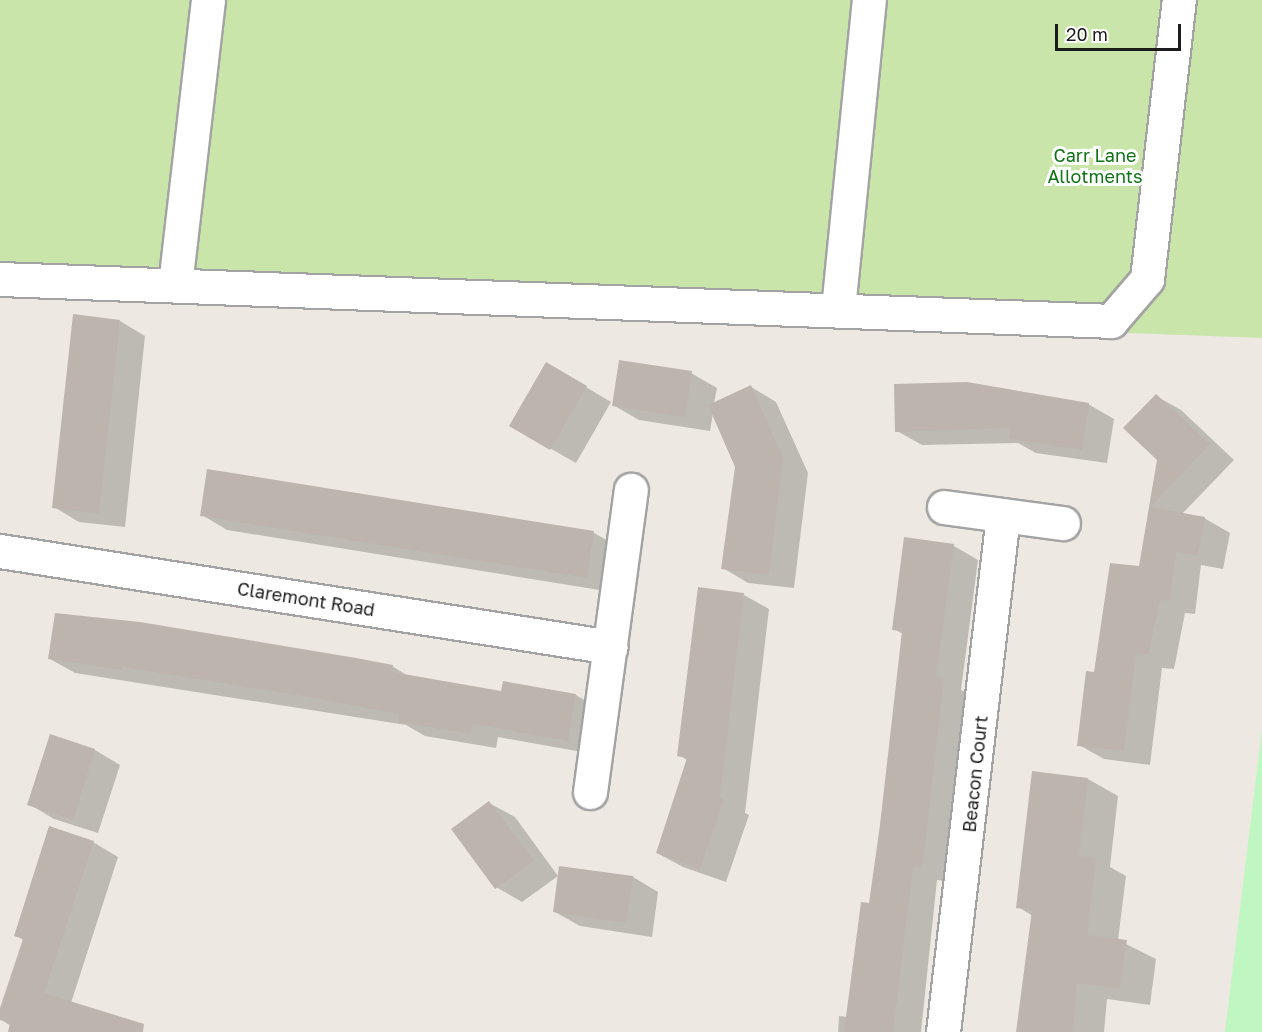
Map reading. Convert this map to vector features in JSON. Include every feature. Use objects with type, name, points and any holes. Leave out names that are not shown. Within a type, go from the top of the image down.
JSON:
[{"type":"street","points":[[175,285],[207,0]]},
{"type":"street","points":[[838,309],[869,0]]},
{"type":"street","points":[[0,279],[1111,321],[1147,279],[1179,0]]},
{"type":"street","points":[[590,792],[631,490]]},
{"type":"street","points":[[944,507],[1063,524]]},
{"type":"street","name":"Beacon Court","points":[[944,1032],[1003,515]]},
{"type":"street","name":"Claremont Road","points":[[0,551],[611,647]]},
{"type":"green space","name":"Carr Lane Allotments","points":[[0,0],[1262,0],[1262,338],[0,290]]},
{"type":"green space","points":[[1262,729],[1262,1032],[1225,1032]]},
{"type":"building","points":[[73,314],[120,320],[99,514],[52,508]]},
{"type":"building","points":[[619,360],[692,371],[685,417],[612,406]]},
{"type":"building","points":[[546,362],[587,386],[550,450],[509,426]]},
{"type":"building","points":[[967,382],[1089,403],[1082,450],[1009,439],[1010,428],[895,432],[894,384]]},
{"type":"building","points":[[751,385],[783,458],[769,575],[721,569],[735,467],[708,405]]},
{"type":"building","points":[[1156,394],[1210,444],[1150,507],[1205,517],[1198,556],[1176,552],[1170,601],[1160,600],[1148,655],[1136,654],[1124,751],[1077,746],[1086,671],[1094,672],[1110,563],[1139,566],[1157,460],[1123,428]]},
{"type":"building","points":[[207,469],[594,531],[587,578],[200,516]]},
{"type":"building","points":[[904,537],[954,544],[936,677],[944,678],[931,794],[922,868],[913,867],[893,1032],[844,1032],[861,902],[869,903],[880,825],[902,631],[892,630]]},
{"type":"building","points":[[698,587],[744,593],[720,797],[724,799],[700,869],[656,853],[687,758],[677,756]]},
{"type":"building","points":[[55,613],[140,622],[356,658],[393,665],[392,672],[501,691],[503,681],[576,694],[568,741],[473,724],[471,734],[398,722],[399,714],[291,694],[122,667],[122,670],[48,659]]},
{"type":"building","points":[[50,734],[95,749],[73,820],[27,805]]},
{"type":"building","points":[[1032,771],[1088,778],[1079,856],[1096,858],[1087,935],[1127,940],[1120,989],[1077,983],[1073,1032],[1016,1032],[1032,910],[1016,908]]},
{"type":"building","points":[[489,801],[534,861],[495,889],[451,829]]},
{"type":"building","points":[[49,826],[94,841],[44,993],[144,1024],[143,1032],[8,1032],[10,1023],[0,1020],[0,1008],[23,939],[14,936]]},
{"type":"building","points":[[559,866],[633,876],[626,923],[553,912]]}]
